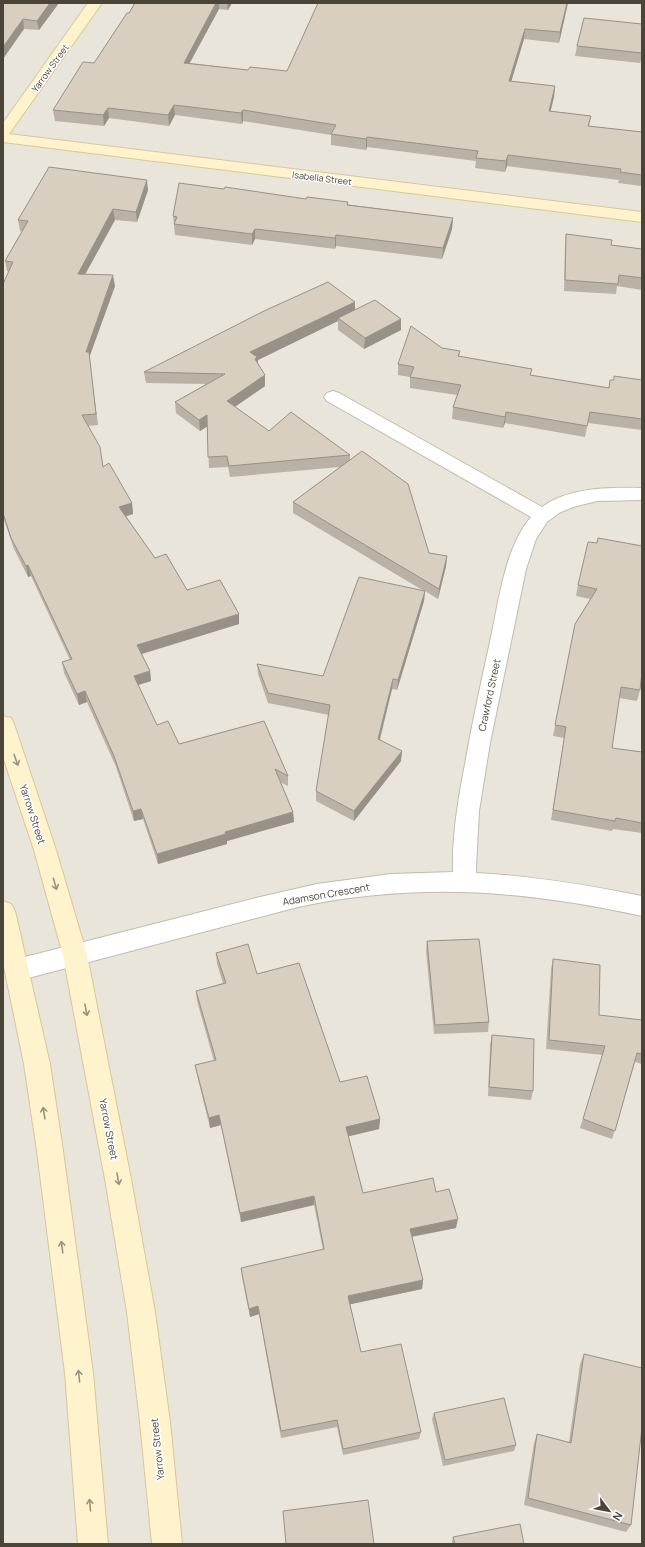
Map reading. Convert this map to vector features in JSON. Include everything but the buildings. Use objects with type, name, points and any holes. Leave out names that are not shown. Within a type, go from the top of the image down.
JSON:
[{"type":"street","name":"Yarrow Street","points":[[3,133],[95,3]]},
{"type":"street","name":"Isabella Street","points":[[3,138],[642,217]]},
{"type":"street","points":[[333,397],[544,516]]},
{"type":"street","name":"Crawford Street","points":[[465,883],[464,861],[467,814],[480,736],[514,577],[522,547],[531,528],[559,505],[587,495],[615,492],[642,494]]},
{"type":"street","name":"Yarrow Street","points":[[3,724],[45,850],[75,955],[118,1179],[141,1312],[155,1422],[167,1544]]},
{"type":"street","name":"Adamson Crescent","points":[[17,970],[289,899],[356,887],[411,883],[465,883],[552,890],[601,896],[642,906]]},
{"type":"street","points":[[3,911],[17,970],[36,1064],[78,1365],[93,1544]]},
{"type":"shaded area","points":[[3,3],[642,3],[642,1544],[3,1544]]}]
